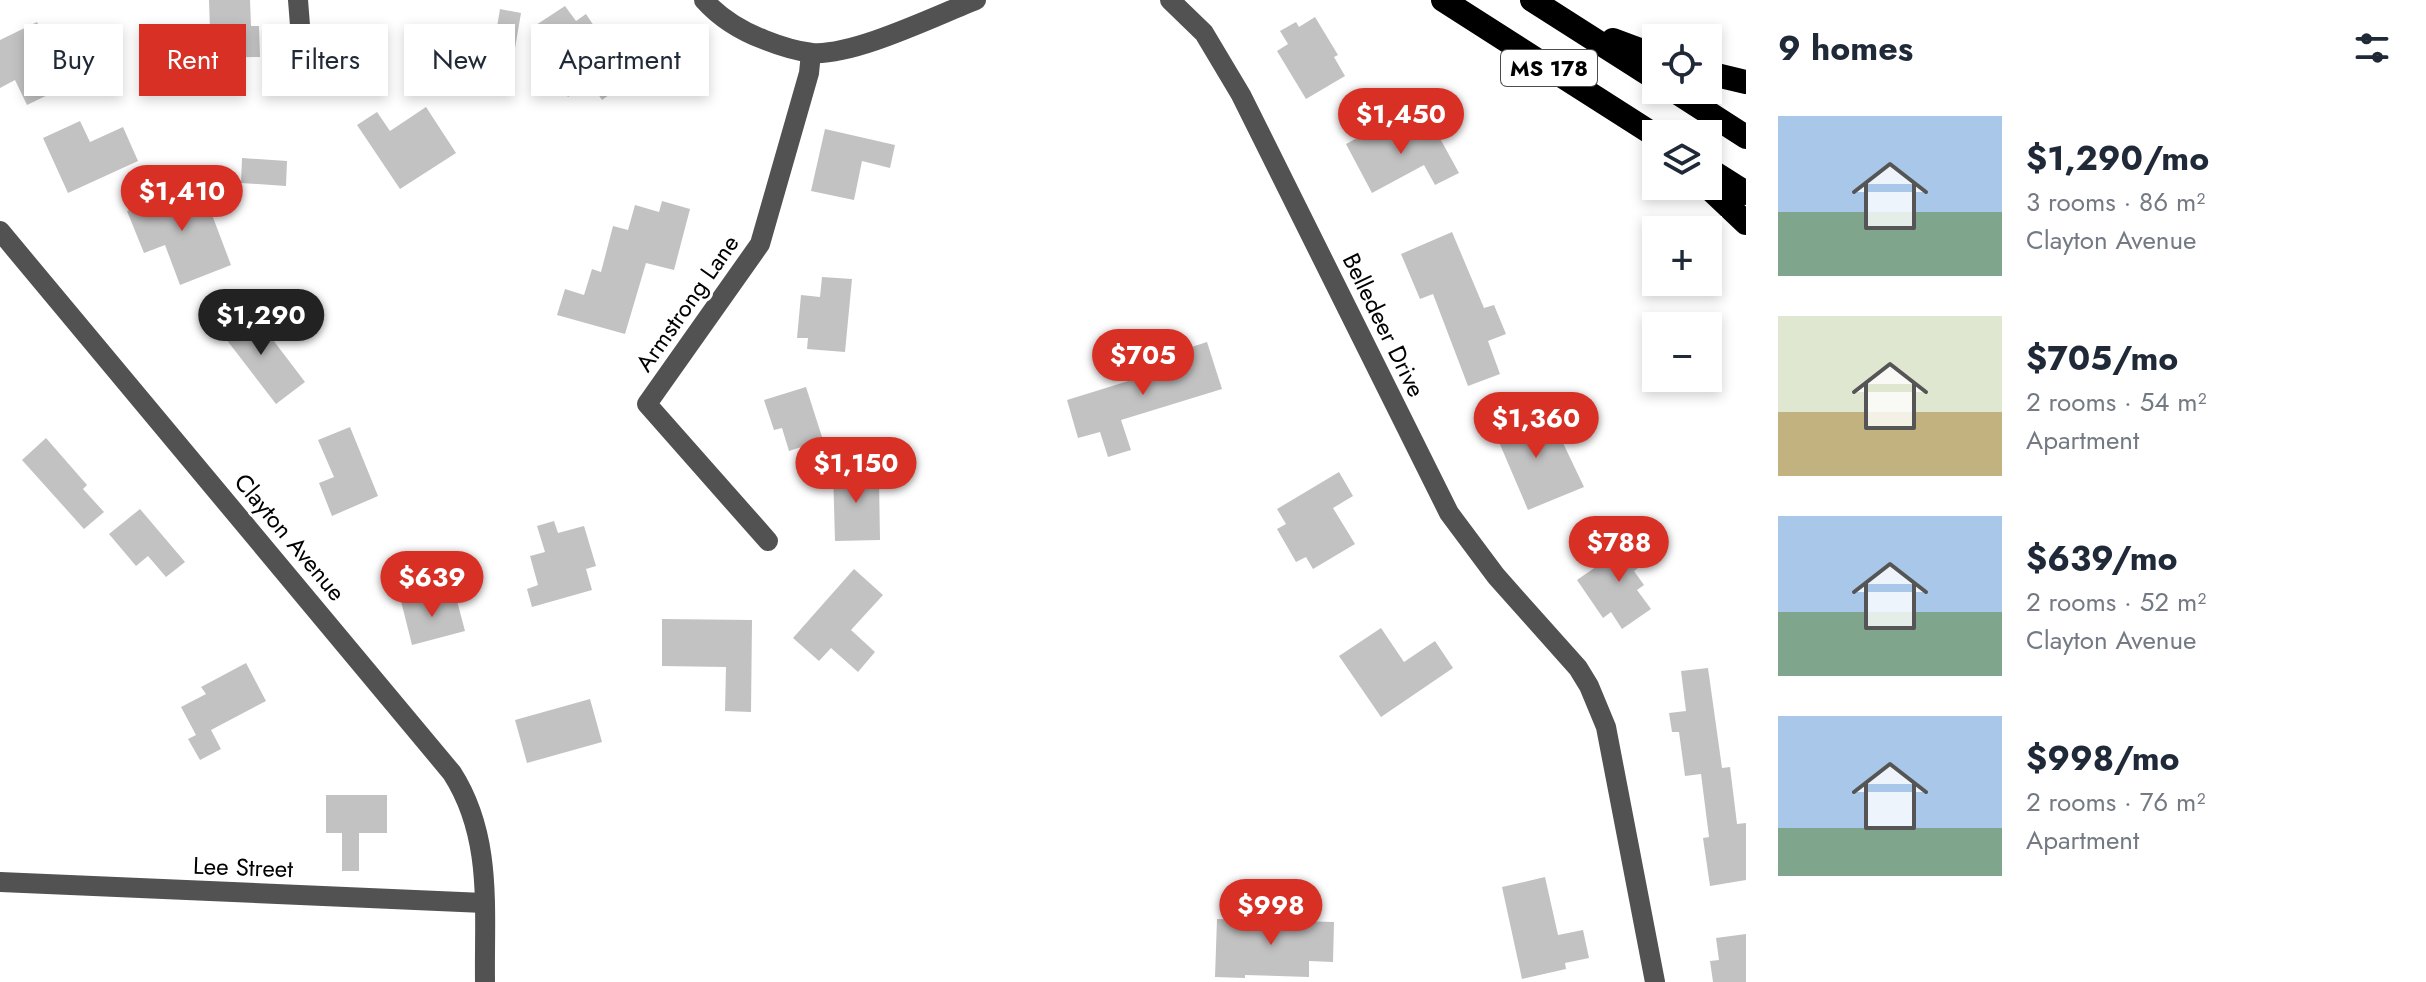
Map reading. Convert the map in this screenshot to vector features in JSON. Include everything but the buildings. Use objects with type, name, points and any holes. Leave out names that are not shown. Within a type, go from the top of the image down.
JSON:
[{"type":"highway","name":"MS 178","points":[[1443,0],[1642,127]]},
{"type":"highway","name":"MS 178","points":[[1532,0],[1642,70]]},
{"type":"highway","points":[[1571,25],[1642,51]]},
{"type":"highway","points":[[1722,76],[1746,82]]},
{"type":"highway","points":[[1695,104],[1746,137]]},
{"type":"highway","points":[[1722,178],[1746,193]]},
{"type":"highway","points":[[1722,200],[1746,223]]},
{"type":"street","points":[[298,0],[300,24]]},
{"type":"street","points":[[704,0],[729,23],[748,34],[811,53],[856,47],[976,0]]},
{"type":"street","name":"Belledeer Drive","points":[[1170,0],[1204,33],[1241,95],[1449,513],[1472,547],[1578,668],[1589,686],[1606,727],[1655,982]]},
{"type":"street","name":"Armstrong Lane","points":[[768,541],[647,404],[760,244],[809,73],[811,53]]},
{"type":"street","name":"Clayton Avenue","points":[[0,231],[452,773],[467,796],[481,841],[485,982]]},
{"type":"street","name":"Lee Street","points":[[0,882],[484,903]]}]
